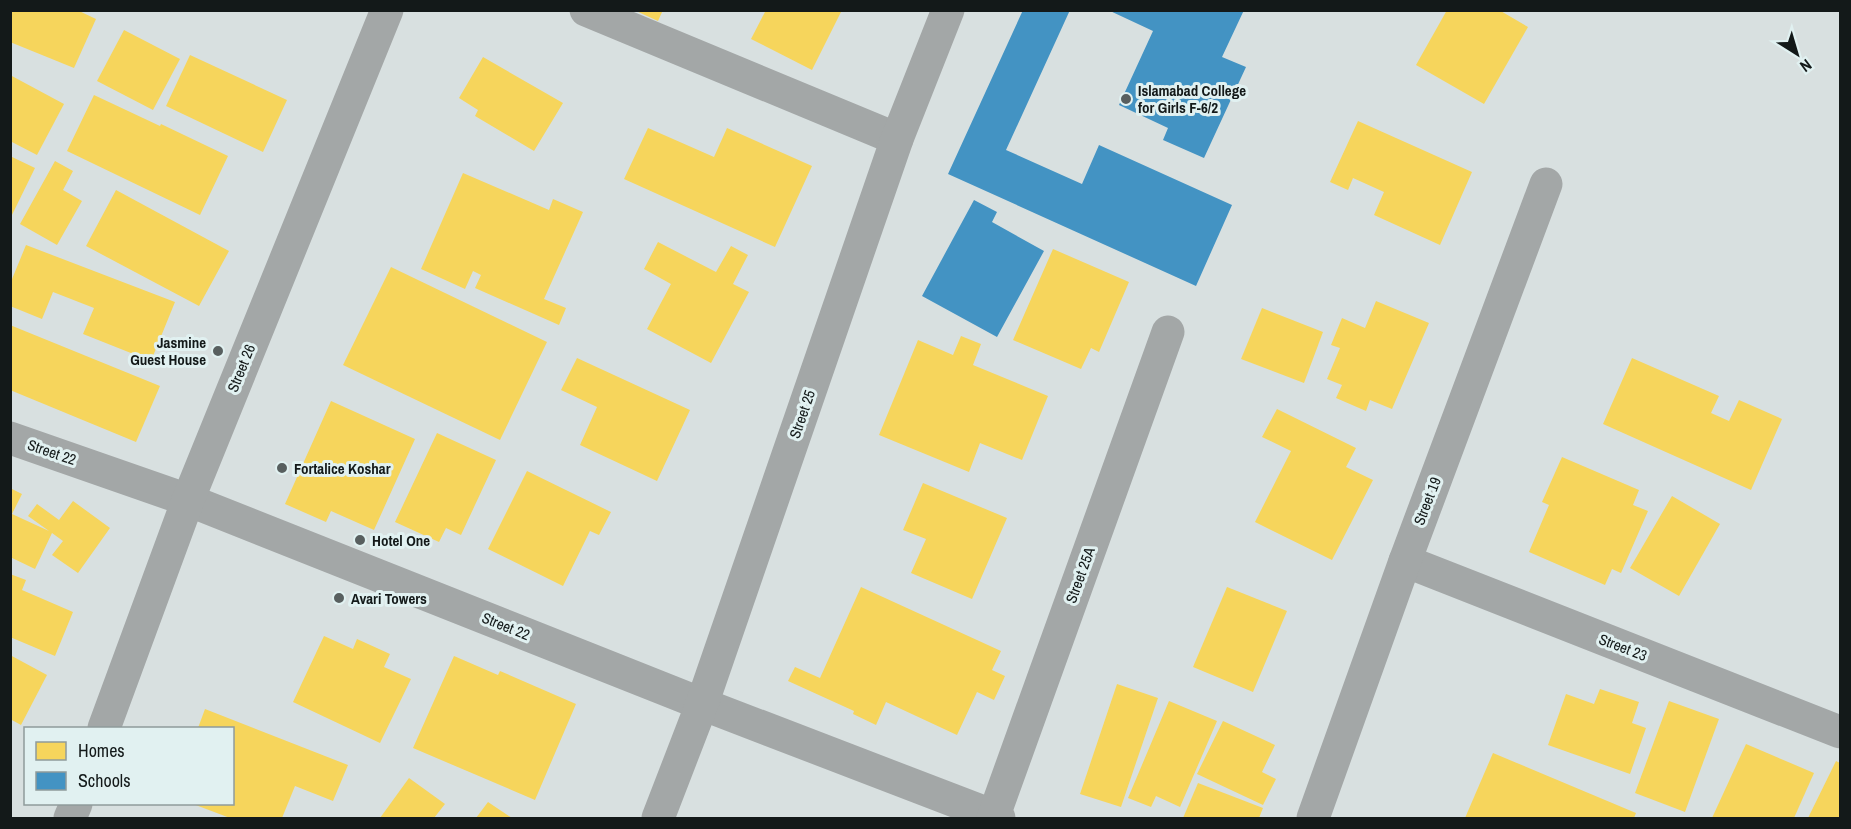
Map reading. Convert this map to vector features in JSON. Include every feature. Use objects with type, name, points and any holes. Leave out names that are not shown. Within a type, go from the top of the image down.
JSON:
[{"type":"street","name":"Street 26","points":[[105,727],[188,500],[387,10]]},
{"type":"street","points":[[586,10],[897,139]]},
{"type":"street","name":"Street 25","points":[[658,819],[702,704],[897,139],[948,10]]},
{"type":"street","name":"Street 19","points":[[1313,819],[1405,561],[1546,184]]},
{"type":"street","name":"Street 25A","points":[[995,818],[1168,332]]},
{"type":"street","name":"Street 22","points":[[10,438],[188,500],[995,818]]},
{"type":"street","name":"Street 23","points":[[1405,561],[1840,732]]},
{"type":"street","points":[[70,819],[76,805]]},
{"type":"building: Homes","points":[[10,10],[77,10],[96,19],[74,68],[10,42]]},
{"type":"building: Homes","points":[[634,10],[663,10],[658,21]]},
{"type":"building: Homes","points":[[766,10],[842,10],[812,70],[751,39]]},
{"type":"building: Homes","points":[[1447,10],[1499,10],[1528,27],[1484,104],[1416,65]]},
{"type":"building: Homes","points":[[124,30],[180,59],[153,110],[97,81]]},
{"type":"building: Homes","points":[[190,55],[287,100],[263,152],[166,106]]},
{"type":"building: Homes","points":[[483,57],[563,103],[534,151],[475,116],[478,110],[459,98]]},
{"type":"building: Homes","points":[[10,75],[64,104],[37,155],[10,141]]},
{"type":"building: Homes","points":[[94,95],[228,156],[200,215],[67,151]]},
{"type":"building: Homes","points":[[1358,121],[1472,172],[1440,245],[1374,215],[1384,192],[1353,178],[1348,190],[1330,182]]},
{"type":"building: Homes","points":[[648,128],[714,157],[727,128],[812,166],[775,247],[624,179]]},
{"type":"building: Homes","points":[[10,156],[35,168],[10,219]]},
{"type":"building: Homes","points":[[55,161],[73,171],[63,190],[82,201],[57,245],[20,224]]},
{"type":"building: Homes","points":[[463,173],[549,210],[553,199],[583,212],[544,299],[566,308],[559,325],[475,288],[481,275],[473,271],[465,289],[421,269]]},
{"type":"building: Homes","points":[[116,190],[229,251],[199,306],[86,246]]},
{"type":"building: Homes","points":[[658,242],[716,272],[731,246],[748,255],[733,284],[749,292],[711,363],[647,329],[671,284],[644,269]]},
{"type":"building: Homes","points":[[26,245],[175,302],[151,361],[83,334],[94,308],[53,292],[42,319],[10,306],[10,284]]},
{"type":"building: Homes","points":[[1053,249],[1129,282],[1099,352],[1091,348],[1081,369],[1013,340]]},
{"type":"building: Homes","points":[[391,267],[547,342],[500,440],[343,365]]},
{"type":"building: Homes","points":[[1376,301],[1429,323],[1392,409],[1370,400],[1366,411],[1336,398],[1342,385],[1327,379],[1340,348],[1331,345],[1342,318],[1365,328]]},
{"type":"building: Homes","points":[[1262,308],[1323,332],[1304,383],[1241,359]]},
{"type":"building: Homes","points":[[10,325],[160,386],[136,442],[10,390]]},
{"type":"building: Homes","points":[[961,336],[981,344],[973,365],[1048,396],[1022,460],[980,443],[969,472],[879,435],[918,340],[953,355]]},
{"type":"building: Homes","points":[[577,358],[690,410],[657,481],[580,445],[597,407],[561,390]]},
{"type":"building: Homes","points":[[1632,358],[1719,396],[1711,413],[1729,421],[1739,400],[1782,419],[1751,490],[1603,424]]},
{"type":"building: Homes","points":[[331,401],[415,439],[374,530],[331,511],[326,522],[285,504]]},
{"type":"building: Homes","points":[[1277,409],[1356,448],[1346,467],[1373,480],[1332,560],[1255,522],[1291,451],[1262,437]]},
{"type":"building: Homes","points":[[437,433],[496,460],[461,535],[446,528],[439,542],[395,522]]},
{"type":"building: Homes","points":[[1562,457],[1639,490],[1633,505],[1648,511],[1621,573],[1612,569],[1605,585],[1529,552],[1549,505],[1542,502]]},
{"type":"building: Homes","points":[[527,471],[611,512],[599,535],[590,531],[563,586],[488,549]]},
{"type":"building: Homes","points":[[923,483],[1007,518],[972,599],[911,573],[926,539],[903,530]]},
{"type":"building: Homes","points":[[10,488],[22,494],[12,514],[49,531],[28,516],[37,504],[59,520],[73,501],[110,528],[78,573],[52,555],[63,541],[52,533],[35,569],[10,557]]},
{"type":"building: Homes","points":[[1672,496],[1720,524],[1679,596],[1630,568]]},
{"type":"building: Homes","points":[[10,574],[26,580],[22,590],[73,612],[55,656],[10,637]]},
{"type":"building: Homes","points":[[861,587],[1001,651],[992,670],[1005,676],[994,700],[977,692],[957,735],[886,702],[876,725],[853,714],[854,711],[788,681],[795,667],[820,678]]},
{"type":"building: Homes","points":[[1227,587],[1287,611],[1253,692],[1193,667]]},
{"type":"building: Homes","points":[[324,636],[353,649],[357,639],[390,654],[384,667],[411,679],[380,743],[293,702]]},
{"type":"building: Homes","points":[[10,655],[47,675],[21,725],[10,719]]},
{"type":"building: Homes","points":[[454,656],[498,675],[500,671],[576,704],[535,800],[413,748]]},
{"type":"building: Homes","points":[[1117,684],[1158,698],[1121,807],[1080,794]]},
{"type":"building: Homes","points":[[1600,689],[1639,702],[1632,723],[1646,728],[1630,774],[1548,745],[1566,694],[1594,704]]},
{"type":"building: Homes","points":[[1169,701],[1217,721],[1180,807],[1156,796],[1151,807],[1128,798]]},
{"type":"building: Homes","points":[[1669,701],[1719,719],[1685,812],[1635,793]]},
{"type":"building: Homes","points":[[205,709],[348,765],[333,801],[295,786],[282,818],[230,818],[196,805],[234,805],[234,727],[198,727]]},
{"type":"building: Homes","points":[[1223,721],[1275,745],[1262,772],[1276,779],[1263,805],[1197,774]]},
{"type":"building: Homes","points":[[1746,744],[1814,773],[1794,818],[1712,818]]},
{"type":"building: Homes","points":[[1493,753],[1636,813],[1634,818],[1465,818]]},
{"type":"building: Homes","points":[[1836,761],[1840,763],[1840,818],[1808,818]]},
{"type":"building: Homes","points":[[409,778],[445,804],[434,818],[380,818]]},
{"type":"building: Homes","points":[[1198,783],[1263,808],[1259,818],[1183,818]]},
{"type":"building: Homes","points":[[488,802],[512,818],[476,818]]},
{"type":"building: Schools","points":[[1023,10],[1070,10],[1006,150],[1082,184],[1099,145],[1232,205],[1196,286],[948,174]]},
{"type":"building: Schools","points":[[1108,10],[1244,10],[1222,57],[1246,67],[1204,158],[1163,140],[1168,128],[1119,105],[1153,31]]},
{"type":"building: Schools","points":[[974,200],[997,212],[992,222],[1044,251],[997,337],[922,296]]},
{"type":"place","name":"Islamabad College for Girls F-6/2","points":[[1126,99]]},
{"type":"place","name":"Jasmine Guest House","points":[[218,351]]},
{"type":"place","name":"Fortalice Koshar","points":[[282,468]]},
{"type":"place","name":"Hotel One","points":[[360,540]]},
{"type":"place","name":"Avari Towers","points":[[339,598]]}]
